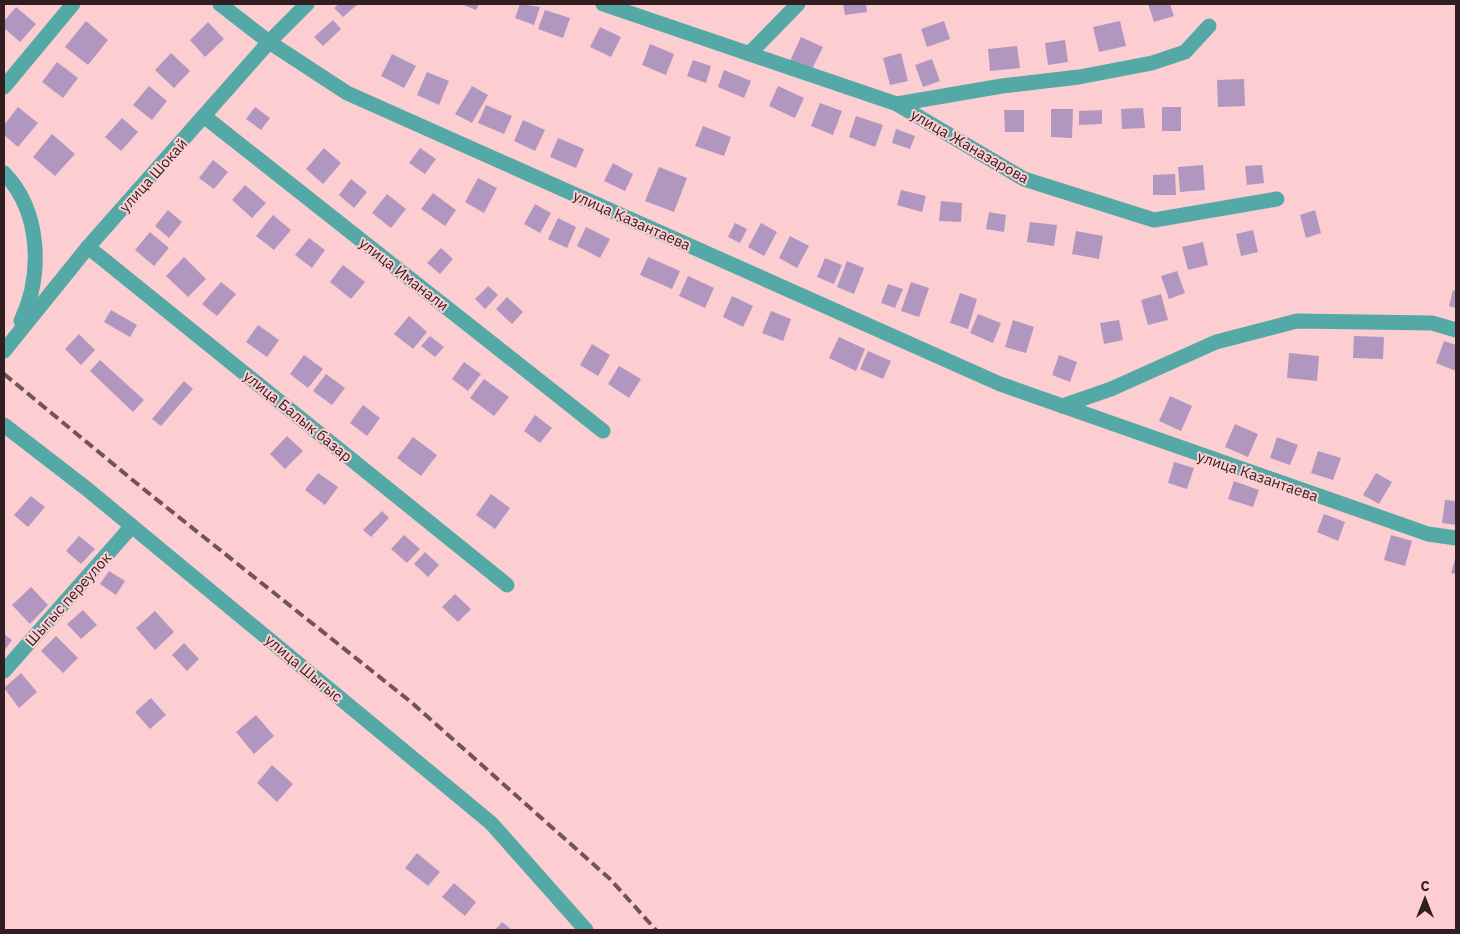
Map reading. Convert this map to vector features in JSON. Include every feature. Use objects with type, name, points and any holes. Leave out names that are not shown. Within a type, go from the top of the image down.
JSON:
[{"type":"street","points":[[4,87],[73,4]]},
{"type":"street","name":"улица Казантаева","points":[[220,4],[269,42],[348,94],[1000,384],[1428,534],[1456,538]]},
{"type":"street","name":"улица Шокай","points":[[7,347],[88,247],[205,117],[269,42],[307,4]]},
{"type":"street","name":"улица Жаназарова","points":[[603,4],[897,104],[1024,179],[1154,220],[1277,199]]},
{"type":"street","points":[[749,54],[798,4]]},
{"type":"street","name":"улица Жаназарова","points":[[897,104],[1002,86],[1079,77],[1152,63],[1185,52],[1209,26]]},
{"type":"street","name":"улица Иманали","points":[[205,117],[603,431]]},
{"type":"street","points":[[4,173],[28,208],[36,266],[29,303],[7,347]]},
{"type":"street","name":"улица Балык базар","points":[[88,247],[507,585]]},
{"type":"street","points":[[1062,406],[1111,389],[1216,342],[1297,321],[1432,323],[1456,330]]},
{"type":"street","name":"улица Шыгыс","points":[[4,426],[132,526],[491,823],[586,930]]},
{"type":"street","name":"Шыгыс переулок","points":[[4,671],[132,526]]},
{"type":"building","points":[[339,4],[358,4],[343,17],[334,8]]},
{"type":"building","points":[[461,4],[479,4],[476,10]]},
{"type":"building","points":[[520,4],[540,7],[534,25],[515,18]]},
{"type":"building","points":[[843,4],[866,4],[867,12],[845,15]]},
{"type":"building","points":[[1148,4],[1170,4],[1174,16],[1154,22]]},
{"type":"building","points":[[16,7],[36,24],[20,42],[4,28],[4,21]]},
{"type":"building","points":[[545,10],[570,18],[563,38],[538,29]]},
{"type":"building","points":[[333,20],[341,29],[323,46],[314,37]]},
{"type":"building","points":[[86,21],[108,40],[88,65],[65,47]]},
{"type":"building","points":[[944,21],[950,39],[927,47],[921,29]]},
{"type":"building","points":[[1120,21],[1126,46],[1099,52],[1093,27]]},
{"type":"building","points":[[208,22],[224,39],[205,57],[190,40]]},
{"type":"building","points":[[600,27],[621,37],[611,57],[590,47]]},
{"type":"building","points":[[801,37],[823,47],[811,71],[790,61]]},
{"type":"building","points":[[1065,40],[1068,62],[1048,65],[1045,43]]},
{"type":"building","points":[[650,44],[674,54],[666,75],[642,65]]},
{"type":"building","points":[[1017,46],[1020,68],[990,71],[988,49]]},
{"type":"building","points":[[171,53],[190,71],[174,88],[155,70]]},
{"type":"building","points":[[901,53],[908,81],[890,85],[883,58]]},
{"type":"building","points":[[392,54],[416,66],[404,88],[381,76]]},
{"type":"building","points":[[932,59],[940,81],[923,87],[915,65]]},
{"type":"building","points":[[693,60],[711,66],[706,83],[687,76]]},
{"type":"building","points":[[57,62],[78,78],[63,98],[42,82]]},
{"type":"building","points":[[724,70],[751,81],[744,98],[718,87]]},
{"type":"building","points":[[427,72],[449,81],[439,105],[417,95]]},
{"type":"building","points":[[1244,79],[1245,106],[1218,107],[1217,80]]},
{"type":"building","points":[[149,86],[167,101],[152,120],[133,105]]},
{"type":"building","points":[[472,86],[488,95],[472,123],[455,114]]},
{"type":"building","points":[[778,86],[804,98],[795,118],[769,106]]},
{"type":"building","points":[[820,103],[842,111],[833,135],[811,126]]},
{"type":"building","points":[[486,105],[512,116],[504,134],[478,123]]},
{"type":"building","points":[[18,107],[38,123],[18,147],[4,135],[4,125]]},
{"type":"building","points":[[255,107],[270,118],[261,130],[246,119]]},
{"type":"building","points":[[1162,107],[1181,107],[1181,131],[1162,131]]},
{"type":"building","points":[[1143,108],[1145,128],[1122,129],[1121,109]]},
{"type":"building","points":[[1051,109],[1073,109],[1072,138],[1051,137]]},
{"type":"building","points":[[1004,110],[1024,110],[1024,132],[1005,132]]},
{"type":"building","points":[[1102,110],[1102,124],[1079,125],[1079,111]]},
{"type":"building","points":[[856,116],[883,125],[875,147],[849,137]]},
{"type":"building","points":[[122,118],[138,132],[121,151],[105,137]]},
{"type":"building","points":[[523,120],[545,130],[535,151],[514,141]]},
{"type":"building","points":[[703,126],[731,137],[724,156],[695,146]]},
{"type":"building","points":[[896,129],[915,136],[910,149],[892,143]]},
{"type":"building","points":[[52,134],[75,154],[55,176],[33,157]]},
{"type":"building","points":[[558,138],[584,149],[576,168],[550,157]]},
{"type":"building","points":[[324,148],[341,163],[323,184],[306,169]]},
{"type":"building","points":[[420,148],[436,159],[425,174],[409,163]]},
{"type":"building","points":[[213,160],[228,172],[214,189],[199,178]]},
{"type":"building","points":[[613,163],[633,174],[625,191],[604,181]]},
{"type":"building","points":[[1203,165],[1205,190],[1180,192],[1178,167]]},
{"type":"building","points":[[1262,165],[1264,183],[1247,185],[1245,166]]},
{"type":"building","points":[[659,167],[687,178],[674,212],[645,201]]},
{"type":"building","points":[[1175,174],[1176,195],[1153,195],[1153,175]]},
{"type":"building","points":[[478,178],[497,188],[484,213],[465,202]]},
{"type":"building","points":[[351,179],[367,192],[354,208],[339,195]]},
{"type":"building","points":[[245,185],[266,203],[252,218],[232,200]]},
{"type":"building","points":[[901,190],[926,196],[922,212],[897,205]]},
{"type":"building","points":[[433,193],[456,210],[445,226],[421,209]]},
{"type":"building","points":[[387,194],[406,209],[391,228],[372,213]]},
{"type":"building","points":[[941,201],[962,203],[961,222],[939,221]]},
{"type":"building","points":[[535,204],[551,213],[540,233],[524,224]]},
{"type":"building","points":[[168,210],[182,222],[169,238],[155,226]]},
{"type":"building","points":[[1315,210],[1321,233],[1306,238],[1300,215]]},
{"type":"building","points":[[989,212],[1006,215],[1004,232],[986,229]]},
{"type":"building","points":[[273,215],[291,230],[274,250],[256,236]]},
{"type":"building","points":[[558,218],[576,227],[567,248],[548,239]]},
{"type":"building","points":[[1030,222],[1057,225],[1054,246],[1027,242]]},
{"type":"building","points":[[735,223],[747,229],[740,243],[728,237]]},
{"type":"building","points":[[761,223],[777,232],[764,256],[748,247]]},
{"type":"building","points":[[586,227],[610,239],[600,258],[577,246]]},
{"type":"building","points":[[1253,230],[1258,252],[1241,256],[1236,234]]},
{"type":"building","points":[[1076,231],[1103,236],[1099,259],[1072,254]]},
{"type":"building","points":[[150,232],[169,248],[154,266],[135,250]]},
{"type":"building","points":[[790,236],[809,246],[797,268],[779,258]]},
{"type":"building","points":[[309,238],[325,250],[312,268],[295,255]]},
{"type":"building","points":[[1203,242],[1208,265],[1188,270],[1182,247]]},
{"type":"building","points":[[441,248],[453,259],[440,274],[427,263]]},
{"type":"building","points":[[184,257],[206,279],[188,297],[166,276]]},
{"type":"building","points":[[648,257],[680,271],[672,289],[640,275]]},
{"type":"building","points":[[825,258],[842,265],[834,284],[817,277]]},
{"type":"building","points":[[847,261],[864,268],[854,294],[837,287]]},
{"type":"building","points":[[343,265],[365,282],[351,299],[330,282]]},
{"type":"building","points":[[1177,271],[1185,293],[1169,299],[1161,276]]},
{"type":"building","points":[[688,276],[714,288],[705,308],[679,296]]},
{"type":"building","points":[[221,282],[236,294],[217,316],[202,304]]},
{"type":"building","points":[[911,282],[929,288],[919,317],[901,311]]},
{"type":"building","points":[[888,284],[903,289],[895,308],[881,303]]},
{"type":"building","points":[[488,286],[498,295],[485,309],[475,299]]},
{"type":"building","points":[[1453,290],[1456,291],[1456,308],[1449,306]]},
{"type":"building","points":[[960,293],[977,299],[968,329],[950,323]]},
{"type":"building","points":[[1161,294],[1168,320],[1148,325],[1141,300]]},
{"type":"building","points":[[732,296],[753,306],[743,327],[723,317]]},
{"type":"building","points":[[507,297],[523,312],[512,324],[496,309]]},
{"type":"building","points":[[111,310],[137,325],[130,337],[104,322]]},
{"type":"building","points":[[771,311],[791,319],[783,341],[762,333]]},
{"type":"building","points":[[978,314],[1001,323],[993,343],[970,333]]},
{"type":"building","points":[[409,316],[427,332],[413,349],[394,334]]},
{"type":"building","points":[[1013,320],[1034,327],[1026,353],[1005,347]]},
{"type":"building","points":[[1119,320],[1123,340],[1104,344],[1100,323]]},
{"type":"building","points":[[258,325],[279,340],[267,357],[246,342]]},
{"type":"building","points":[[79,334],[95,350],[81,365],[65,349]]},
{"type":"building","points":[[430,336],[444,347],[435,357],[421,346]]},
{"type":"building","points":[[1354,336],[1384,337],[1383,359],[1353,358]]},
{"type":"building","points":[[839,337],[865,349],[856,371],[829,358]]},
{"type":"building","points":[[1444,341],[1456,345],[1456,371],[1436,363]]},
{"type":"building","points":[[592,344],[610,355],[598,376],[580,365]]},
{"type":"building","points":[[868,351],[891,361],[883,379],[860,369]]},
{"type":"building","points":[[1289,353],[1319,356],[1317,381],[1287,378]]},
{"type":"building","points":[[304,355],[323,369],[308,388],[290,374]]},
{"type":"building","points":[[1059,355],[1077,362],[1070,382],[1052,375]]},
{"type":"building","points":[[100,360],[144,400],[133,412],[90,371]]},
{"type":"building","points":[[464,362],[481,374],[468,391],[452,379]]},
{"type":"building","points":[[619,366],[641,379],[629,398],[608,384]]},
{"type":"building","points":[[326,374],[345,388],[332,405],[313,391]]},
{"type":"building","points":[[484,379],[509,397],[494,416],[470,398]]},
{"type":"building","points":[[184,381],[193,389],[161,426],[152,419]]},
{"type":"building","points":[[1170,396],[1192,406],[1181,431],[1159,421]]},
{"type":"building","points":[[363,405],[380,418],[367,436],[350,423]]},
{"type":"building","points":[[535,415],[552,428],[540,443],[524,431]]},
{"type":"building","points":[[1235,424],[1258,434],[1248,457],[1225,447]]},
{"type":"building","points":[[287,436],[303,451],[285,469],[270,454]]},
{"type":"building","points":[[413,437],[437,455],[421,476],[397,458]]},
{"type":"building","points":[[1277,437],[1298,445],[1290,465],[1270,458]]},
{"type":"building","points":[[1318,451],[1341,458],[1333,480],[1311,473]]},
{"type":"building","points":[[1174,462],[1194,468],[1187,489],[1168,483]]},
{"type":"building","points":[[318,473],[338,487],[325,505],[305,490]]},
{"type":"building","points":[[1376,473],[1392,482],[1379,504],[1363,495]]},
{"type":"building","points":[[1234,481],[1259,490],[1253,507],[1228,499]]},
{"type":"building","points":[[491,494],[510,508],[495,529],[476,515]]},
{"type":"building","points":[[31,496],[45,507],[28,527],[14,515]]},
{"type":"building","points":[[1445,500],[1456,501],[1456,525],[1442,523]]},
{"type":"building","points":[[382,511],[389,518],[371,537],[363,530]]},
{"type":"building","points":[[1324,514],[1345,522],[1338,541],[1317,532]]},
{"type":"building","points":[[404,535],[420,549],[407,563],[391,549]]},
{"type":"building","points":[[1391,535],[1412,541],[1405,566],[1384,560]]},
{"type":"building","points":[[79,536],[95,549],[81,564],[66,551]]},
{"type":"building","points":[[425,552],[439,565],[428,577],[414,564]]},
{"type":"building","points":[[1456,556],[1456,574],[1451,573]]},
{"type":"building","points":[[109,571],[125,581],[116,595],[100,584]]},
{"type":"building","points":[[31,587],[48,605],[30,624],[12,605]]},
{"type":"building","points":[[455,594],[471,609],[458,622],[442,607]]},
{"type":"building","points":[[83,610],[97,625],[81,639],[67,624]]},
{"type":"building","points":[[155,611],[174,632],[155,650],[136,628]]},
{"type":"building","points":[[4,634],[12,640],[4,651]]},
{"type":"building","points":[[56,636],[78,658],[63,673],[41,651]]},
{"type":"building","points":[[184,643],[199,659],[187,671],[172,655]]},
{"type":"building","points":[[21,673],[37,692],[19,708],[4,688]]},
{"type":"building","points":[[151,698],[166,715],[150,729],[135,712]]},
{"type":"building","points":[[256,715],[274,736],[254,754],[236,732]]},
{"type":"building","points":[[272,765],[293,784],[277,802],[257,783]]},
{"type":"building","points":[[417,853],[440,872],[428,886],[405,868]]},
{"type":"building","points":[[454,883],[476,902],[465,916],[442,897]]},
{"type":"building","points":[[502,922],[512,930],[495,930]]},
{"type":"railway","points":[[4,374],[146,491],[411,702],[610,879],[656,930]]}]
